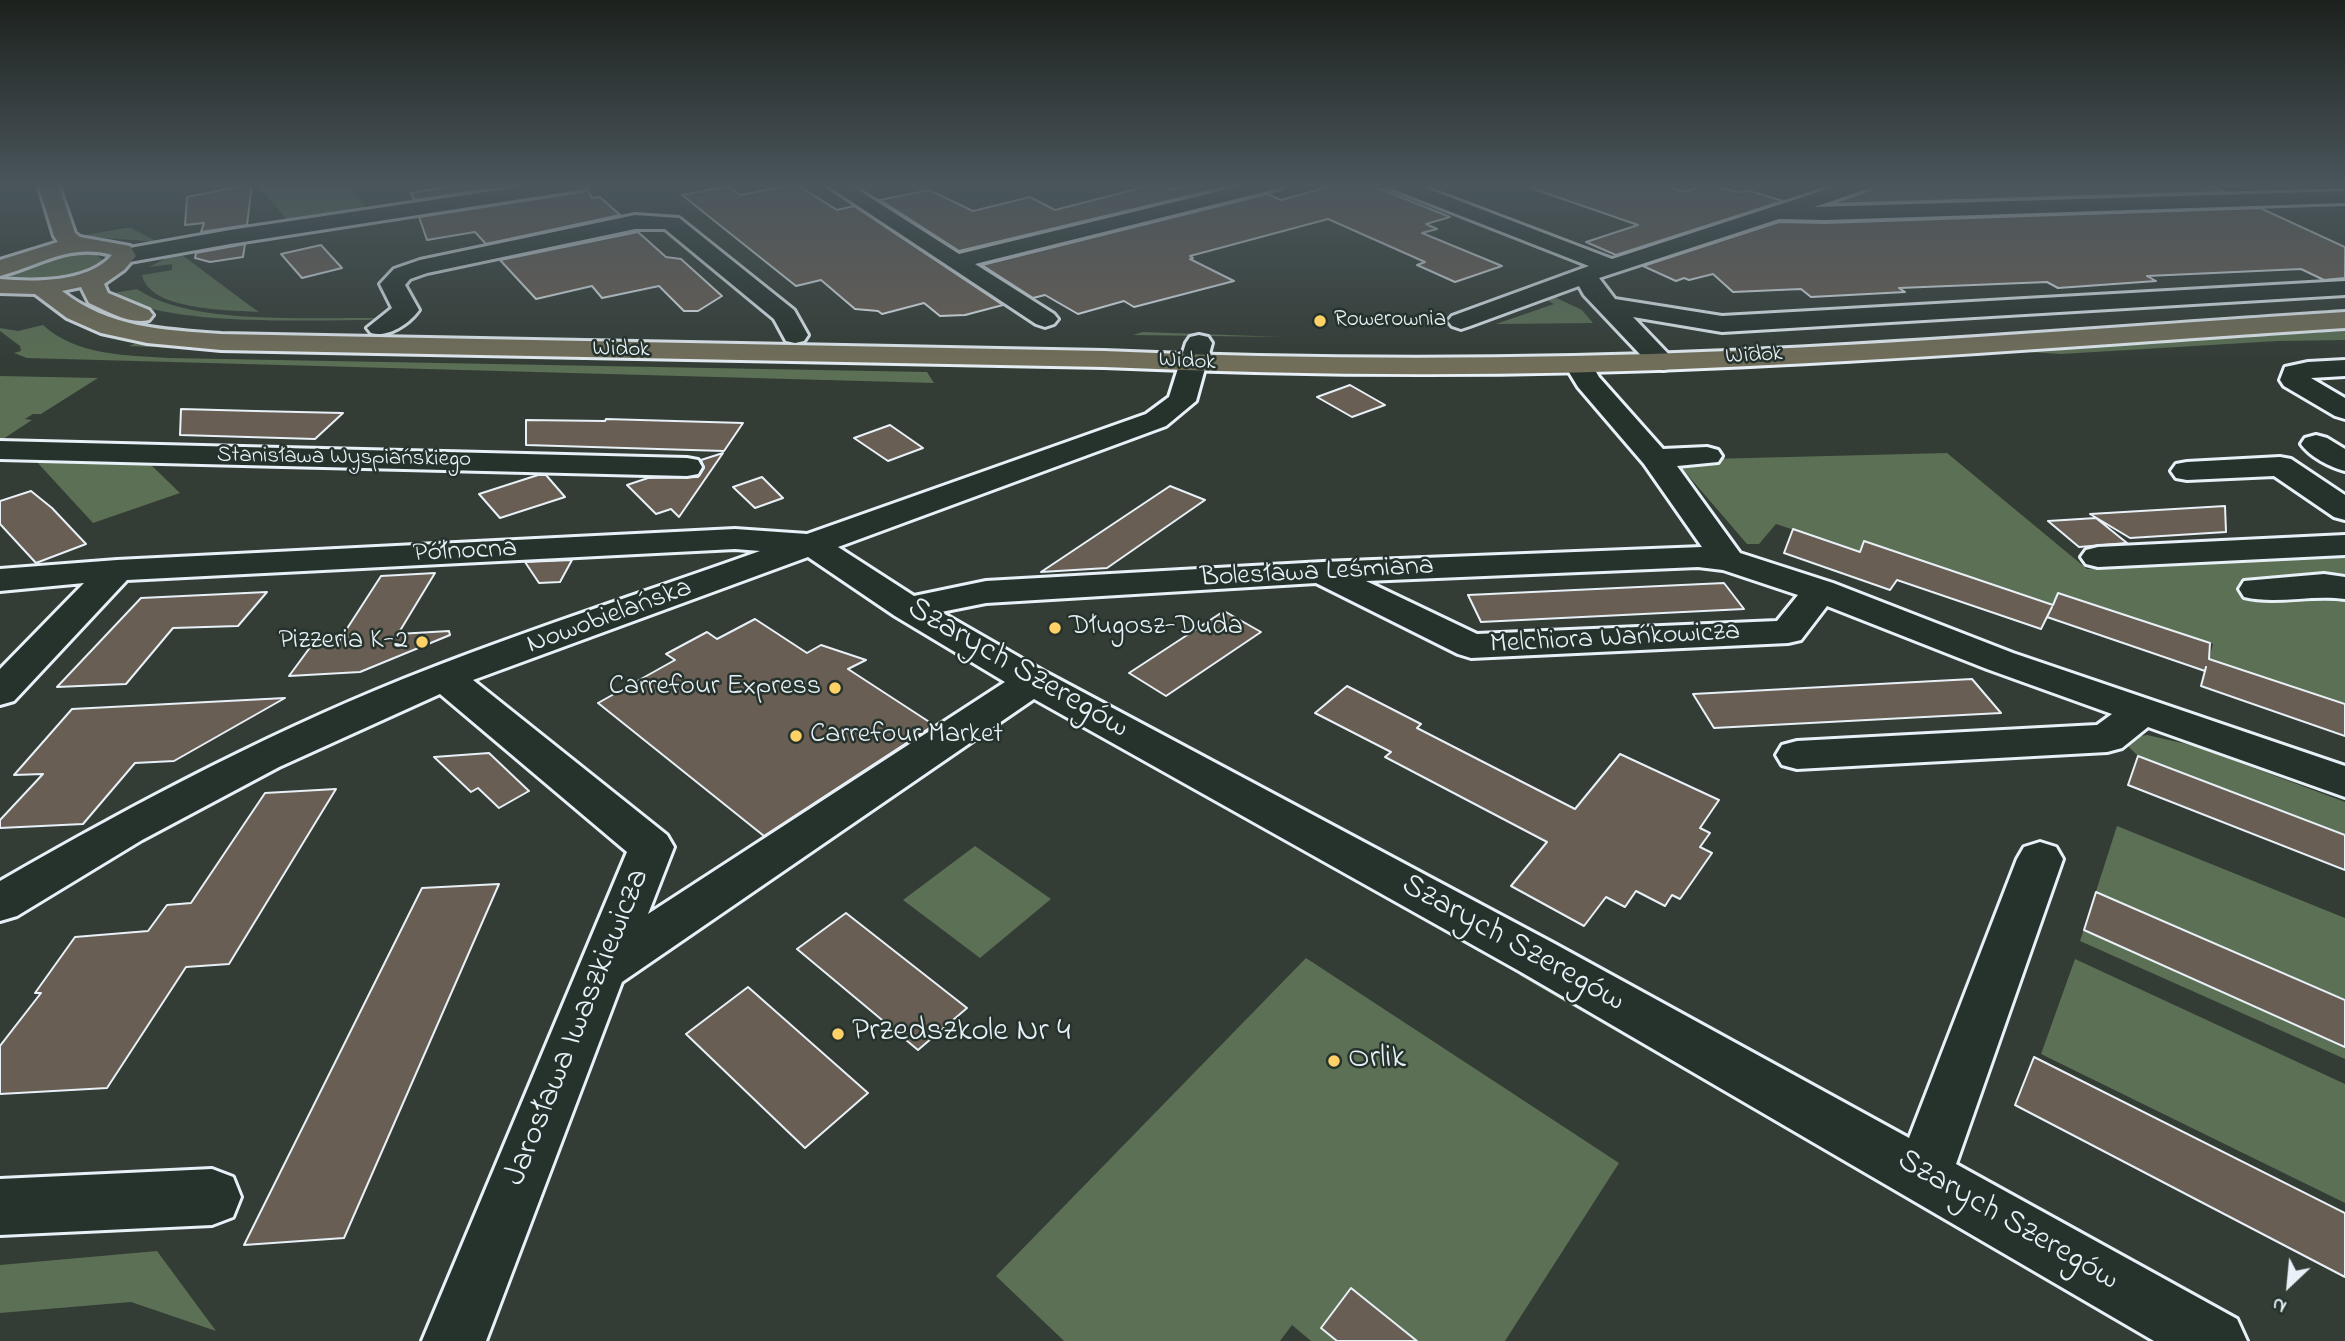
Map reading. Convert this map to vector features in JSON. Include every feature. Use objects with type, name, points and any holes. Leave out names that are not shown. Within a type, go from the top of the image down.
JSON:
[{"type":"main road","points":[[9,264],[23,247]]},
{"type":"main road","points":[[9,264],[84,247]]},
{"type":"main road","points":[[0,286],[41,287],[100,273],[121,261],[124,256],[122,251],[114,248],[95,247]]},
{"type":"main road","name":"Widok","points":[[100,273],[92,284],[98,298],[128,311],[163,320],[227,326],[795,335],[1197,353],[1288,366],[1663,362],[2345,320]]},
{"type":"main road","name":"Widok","points":[[41,287],[76,313],[108,326],[147,335],[221,342],[1006,357],[1849,331],[2345,300]]},
{"type":"street","points":[[124,256],[177,247]]},
{"type":"street","points":[[380,328],[406,310],[392,284],[402,274],[420,267],[518,247]]},
{"type":"street","points":[[700,247],[785,315],[795,335]]},
{"type":"street","points":[[934,247],[1045,319]]},
{"type":"street","points":[[957,261],[1016,247]]},
{"type":"street","points":[[1559,247],[1612,267]]},
{"type":"street","points":[[1461,321],[1672,247]]},
{"type":"street","points":[[1586,275],[1593,290],[1663,362]]},
{"type":"street","name":"Widok","points":[[1608,305],[1722,324],[2345,288]]},
{"type":"street","name":"Nowobielańska","points":[[0,903],[126,829],[264,757],[444,677],[1156,420],[1182,401],[1197,353]]},
{"type":"street","points":[[1578,364],[1588,381],[1654,458],[1713,559]]},
{"type":"street","points":[[1544,365],[1561,381],[1713,559],[1820,592],[2000,661],[2345,782]]},
{"type":"street","points":[[2345,368],[2295,373],[2294,380],[2345,410]]},
{"type":"street","points":[[2316,444],[2345,462]]},
{"type":"street","name":"Stanisława Wyspiańskiego","points":[[0,450],[687,467]]},
{"type":"street","points":[[1654,458],[1707,456]]},
{"type":"street","points":[[2187,471],[2280,466],[2345,510]]},
{"type":"street","name":"Północna","points":[[0,580],[117,570],[735,539],[812,545]]},
{"type":"street","name":"Szarych Szeregów","points":[[812,545],[908,608],[1033,682],[1550,965],[2215,1341]]},
{"type":"street","points":[[2098,557],[2345,545]]},
{"type":"street","name":"Bolesława Leśmiana","points":[[908,608],[985,592],[1323,572],[1713,559]]},
{"type":"street","points":[[0,692],[117,570]]},
{"type":"street","name":"Melchiora Wańkowicza","points":[[1323,572],[1471,646],[1788,632],[1820,592]]},
{"type":"street","points":[[2257,589],[2324,585],[2345,588]]},
{"type":"street","name":"Jarosława Iwaszkiewicza","points":[[444,677],[651,847],[454,1341]]},
{"type":"street","points":[[603,969],[1033,682]]},
{"type":"street","points":[[1797,754],[2107,738],[2143,711]]},
{"type":"street","points":[[1923,1175],[2040,859]]},
{"type":"street","points":[[0,1207],[212,1196]]},
{"type":"green space","points":[[178,252],[259,312],[193,306],[159,296],[148,287],[142,275],[172,270],[172,264],[149,267]]},
{"type":"green space","points":[[95,254],[103,260],[86,272],[59,280],[19,282],[10,279],[10,274],[15,269],[55,256]]},
{"type":"green space","points":[[137,289],[160,301],[220,314],[288,318],[380,318],[274,320],[198,316],[164,312],[135,304],[114,293]]},
{"type":"green space","points":[[1550,295],[1582,310],[1593,323],[1496,324],[1554,304],[1545,299]]},
{"type":"green space","points":[[43,325],[56,335],[86,348],[136,356],[927,372],[934,383],[27,358],[14,353],[21,351],[20,346],[0,331],[0,328],[18,331]]},
{"type":"green space","points":[[2345,330],[2345,340],[2277,341],[2061,354],[1998,350]]},
{"type":"green space","points":[[1143,332],[1283,337],[1133,335]]},
{"type":"green space","points":[[134,344],[1075,366],[297,353],[129,346]]},
{"type":"green space","points":[[0,376],[98,378],[41,414],[33,414],[25,419],[32,420],[0,441]]},
{"type":"green space","points":[[1947,453],[2087,569],[2345,557],[2345,704],[2209,659],[2213,644],[2058,593],[2053,605],[1912,557],[1905,567],[1776,524],[1759,544],[1747,544],[1679,465],[1709,459]]},
{"type":"green space","points":[[35,460],[150,464],[180,493],[93,523]]},
{"type":"green space","points":[[2147,735],[2195,746],[2345,802],[2345,835],[2138,756],[2124,742],[2128,738]]},
{"type":"green space","points":[[2117,826],[2345,918],[2345,1059],[2080,941]]},
{"type":"green space","points":[[975,846],[1051,899],[980,958],[903,900]]},
{"type":"green space","name":"Orlik","points":[[1306,958],[1619,1163],[1505,1341],[1311,1341],[1292,1325],[1280,1341],[1064,1341],[996,1276]]},
{"type":"green space","points":[[2075,959],[2345,1084],[2345,1203],[2041,1054]]},
{"type":"green space","points":[[1519,975],[1547,975],[2050,1266],[2068,1293]]},
{"type":"green space","points":[[157,1251],[216,1331],[131,1302],[0,1313],[0,1265]]},
{"type":"building","points":[[245,247],[243,257],[210,262],[195,258],[196,253]]},
{"type":"building","points":[[322,247],[342,268],[302,278],[281,254]]},
{"type":"building","points":[[566,247],[654,247],[666,257],[681,259],[722,296],[698,311],[684,311],[659,286],[602,298],[592,286],[536,299],[500,260]]},
{"type":"building","points":[[747,247],[915,247],[1003,305],[965,315],[940,316],[924,303],[882,314],[878,311],[855,309],[821,280],[796,286]]},
{"type":"building","points":[[952,247],[977,247],[959,251]]},
{"type":"building","points":[[1056,247],[1225,247],[1190,256],[1193,258],[1190,259],[1234,281],[1134,307],[1124,301],[1078,314],[1045,295],[1033,298],[982,265]]},
{"type":"building","points":[[1390,247],[1455,247],[1502,266],[1455,282],[1417,265],[1425,262]]},
{"type":"building","points":[[1597,247],[1642,247],[1616,255]]},
{"type":"building","points":[[1703,247],[2345,247],[2345,278],[2324,280],[2301,269],[2147,276],[2156,281],[2058,288],[2047,282],[1899,288],[1905,292],[1811,297],[1801,289],[1733,292],[1713,274],[1676,281],[1643,266]]},
{"type":"building","points":[[1350,385],[1385,405],[1352,417],[1317,397]]},
{"type":"building","points":[[181,409],[343,413],[315,439],[180,435]]},
{"type":"building","points":[[606,419],[743,423],[724,451],[526,445],[526,420]]},
{"type":"building","points":[[890,425],[923,448],[888,461],[854,438]]},
{"type":"building","points":[[723,453],[679,517],[671,509],[656,514],[627,485],[648,478],[698,477],[704,468],[701,460]]},
{"type":"building","points":[[538,475],[546,475],[565,497],[500,518],[479,494]]},
{"type":"building","points":[[762,477],[783,498],[755,508],[733,487]]},
{"type":"building","points":[[1170,486],[1205,500],[1107,568],[1041,572]]},
{"type":"building","points":[[31,491],[52,508],[86,544],[36,563],[0,524],[0,501]]},
{"type":"building","points":[[2225,506],[2226,532],[2130,538],[2090,514]]},
{"type":"building","points":[[2096,518],[2127,543],[2079,547],[2048,521]]},
{"type":"building","points":[[1793,529],[1860,552],[1864,541],[2053,605],[2058,593],[2210,643],[2209,659],[2345,704],[2345,736],[2201,686],[2205,671],[2047,617],[2041,629],[1897,580],[1890,590],[1784,553]]},
{"type":"building","points":[[572,560],[560,582],[539,583],[525,562]]},
{"type":"building","points":[[435,573],[398,634],[449,631],[450,635],[360,672],[289,676],[314,642],[339,641],[381,576]]},
{"type":"building","points":[[1724,583],[1744,609],[1481,622],[1468,595]]},
{"type":"building","points":[[267,592],[238,626],[173,628],[126,684],[57,687],[141,598]]},
{"type":"building","points":[[1224,611],[1261,632],[1166,696],[1129,673]]},
{"type":"building","name":"Carrefour Market","points":[[755,619],[807,653],[821,645],[866,660],[848,669],[934,725],[764,836],[598,703],[675,660],[666,654],[707,632],[717,639]]},
{"type":"building","points":[[1972,679],[2001,713],[1714,728],[1693,694]]},
{"type":"building","points":[[1347,686],[1421,724],[1417,728],[1575,809],[1620,754],[1719,800],[1700,828],[1710,833],[1700,847],[1712,853],[1680,899],[1672,895],[1665,906],[1636,891],[1625,907],[1606,897],[1584,926],[1511,886],[1547,842],[1385,757],[1391,752],[1315,713]]},
{"type":"building","points":[[285,698],[174,761],[135,763],[83,824],[0,828],[0,820],[43,774],[14,775],[72,709]]},
{"type":"building","points":[[489,753],[529,791],[499,808],[478,788],[471,792],[434,757]]},
{"type":"building","points":[[2138,756],[2345,835],[2345,870],[2128,785]]},
{"type":"building","points":[[336,789],[229,964],[186,967],[107,1088],[0,1094],[0,1046],[41,993],[35,993],[75,937],[148,931],[167,905],[191,903],[265,793]]},
{"type":"building","points":[[499,884],[344,1238],[244,1245],[422,888]]},
{"type":"building","points":[[2096,892],[2345,1000],[2345,1047],[2084,930]]},
{"type":"building","points":[[846,913],[967,1008],[918,1050],[797,949]]},
{"type":"building","points":[[748,987],[868,1093],[805,1148],[686,1034]]},
{"type":"building","points":[[2034,1057],[2345,1213],[2345,1277],[2015,1105]]},
{"type":"building","points":[[1351,1288],[1417,1341],[1337,1341],[1321,1328]]},
{"type":"place","name":"Rowerownia","points":[[1320,321]]},
{"type":"place","name":"Długosz-Duda","points":[[1055,628]]},
{"type":"place","name":"Pizzeria K-2","points":[[422,642]]},
{"type":"place","name":"Carrefour Express","points":[[835,688]]},
{"type":"place","name":"Carrefour Market","points":[[796,736]]},
{"type":"place","name":"Przedszkole Nr 4","points":[[838,1034]]},
{"type":"place","name":"Orlik","points":[[1334,1061]]}]
